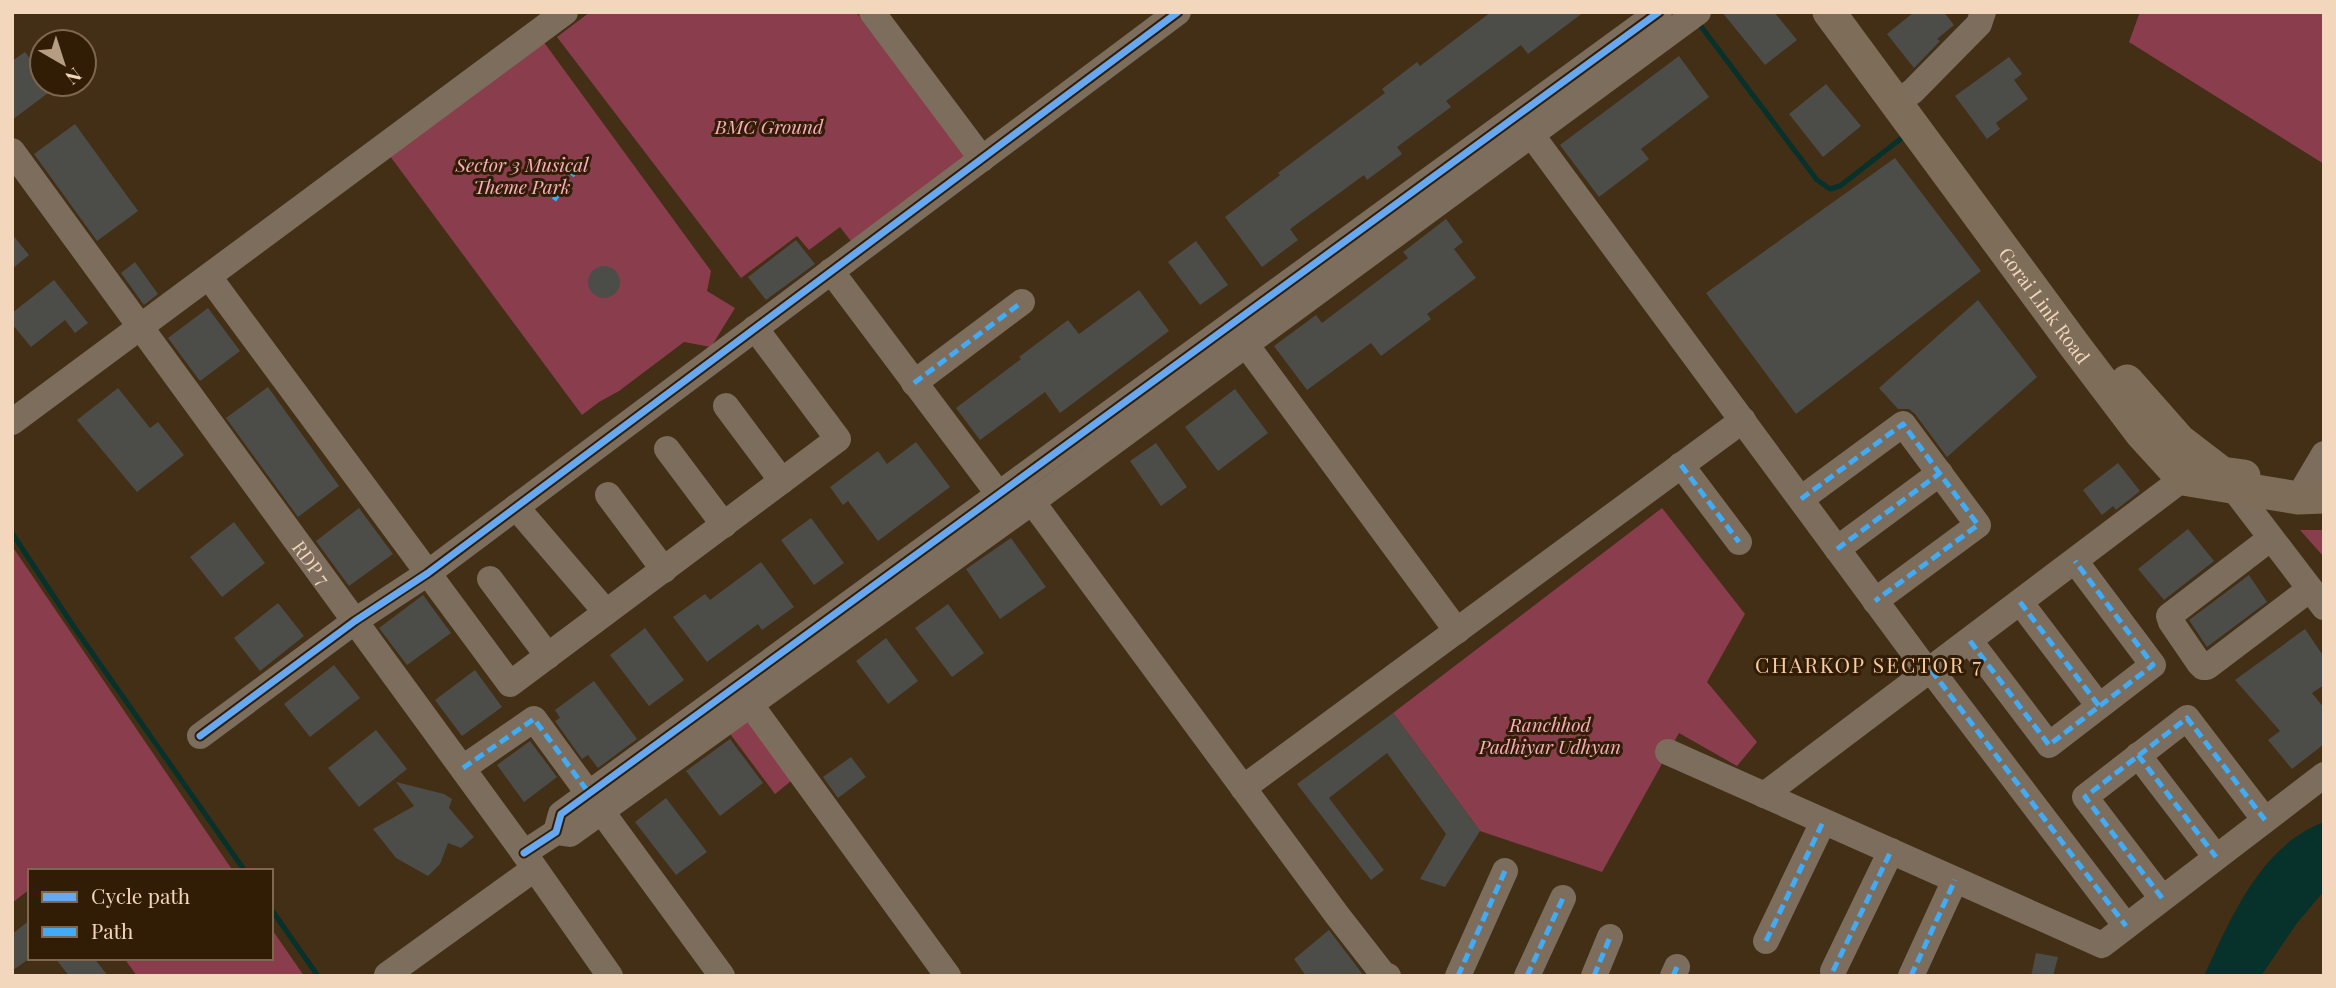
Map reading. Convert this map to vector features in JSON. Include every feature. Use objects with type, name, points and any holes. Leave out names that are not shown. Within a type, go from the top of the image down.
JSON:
[{"type":"main road","name":"Gorai Link Road","points":[[1829,12],[1904,98],[1953,163],[2133,422],[2211,476]]},
{"type":"main road","name":"Gorai Link Road","points":[[1853,12],[1904,98]]},
{"type":"main road","points":[[2211,476],[2316,481]]},
{"type":"street","points":[[12,422],[565,12]]},
{"type":"street","points":[[872,12],[982,159]]},
{"type":"street","points":[[200,736],[355,621],[428,573],[1178,12]]},
{"type":"street","points":[[1525,125],[1658,12]]},
{"type":"street","points":[[387,975],[529,861],[556,832],[569,834],[596,802],[743,694],[1525,125],[1698,12]]},
{"type":"street","points":[[1904,98],[1979,24],[1983,12]]},
{"type":"street","points":[[1525,125],[1875,601],[2126,926]]},
{"type":"street","name":"RDP 7","points":[[12,150],[463,768],[610,976]]},
{"type":"street","points":[[831,271],[914,383],[1015,498],[1243,788],[1384,975]]},
{"type":"street","points":[[209,277],[510,684],[838,439],[755,328]]},
{"type":"street","points":[[914,383],[1022,302]]},
{"type":"street","points":[[1239,335],[1457,631]]},
{"type":"street","points":[[726,406],[782,481]]},
{"type":"street","points":[[1243,788],[1742,420]]},
{"type":"street","points":[[1801,499],[1903,424],[1978,525],[1875,601]]},
{"type":"street","points":[[667,449],[724,525]]},
{"type":"street","points":[[1681,465],[1739,541]]},
{"type":"street","points":[[1837,549],[1940,473]]},
{"type":"street","points":[[1764,795],[2075,561],[2211,476],[2271,538],[2317,598],[2207,667],[2199,663],[2169,615],[2271,538]]},
{"type":"street","points":[[608,495],[664,570]]},
{"type":"street","points":[[516,507],[606,612]]},
{"type":"street","points":[[1970,641],[2049,745],[2153,665],[2075,561]]},
{"type":"street","points":[[490,579],[548,656]]},
{"type":"street","points":[[2020,602],[2099,706]]},
{"type":"street","points":[[743,694],[948,976]]},
{"type":"street","points":[[2162,898],[2085,797],[2138,755],[2187,718],[2264,820]]},
{"type":"street","points":[[463,768],[534,719],[722,976]]},
{"type":"street","points":[[1668,752],[2102,945],[2324,775]]},
{"type":"street","points":[[2138,755],[2216,858]]},
{"type":"street","points":[[1766,941],[1823,822]]},
{"type":"street","points":[[1833,971],[1891,852]]},
{"type":"street","points":[[1458,976],[1505,871]]},
{"type":"street","points":[[1911,976],[1955,880]]},
{"type":"street","points":[[1527,976],[1563,898]]},
{"type":"street","points":[[1594,976],[1610,937]]},
{"type":"green space","name":"BMC Ground","points":[[590,12],[856,12],[967,158],[854,245],[840,227],[809,250],[797,236],[741,278],[557,37]]},
{"type":"green space","points":[[2140,12],[2324,12],[2324,164],[2129,42]]},
{"type":"green space","name":"Sector 3 Musical Theme Park","points":[[543,41],[711,271],[707,291],[735,308],[711,347],[684,342],[582,415],[387,152]]},
{"type":"green space","name":"Ranchhod Padhiyar Udhyan","points":[[1662,508],[1745,614],[1707,682],[1757,742],[1737,766],[1679,733],[1602,872],[1480,831],[1393,713]]},
{"type":"green space","points":[[2300,530],[2324,530],[2324,557]]},
{"type":"green space","points":[[12,546],[232,869],[28,869],[28,891],[12,903]]},
{"type":"green space","points":[[736,695],[796,777],[775,794],[713,711]]},
{"type":"green space","points":[[273,931],[304,976],[137,976],[125,960],[273,960]]},
{"type":"water","points":[[2324,822],[2324,891],[2297,923],[2261,976],[2204,976],[2237,908],[2265,866],[2282,848],[2302,833]]},
{"type":"building","points":[[1491,12],[1584,12],[1528,54],[1521,45],[1446,101],[1451,107],[1397,147],[1402,154],[1367,180],[1364,175],[1290,229],[1298,240],[1262,267],[1225,217],[1280,175],[1278,173],[1385,93],[1382,89],[1417,62],[1420,66]]},
{"type":"building","points":[[1722,12],[1774,12],[1797,40],[1765,65]]},
{"type":"building","points":[[1914,12],[1944,12],[1954,25],[1937,39],[1940,41],[1914,68],[1887,34]]},
{"type":"building","points":[[25,52],[28,56],[28,98],[41,98],[12,120],[12,61]]},
{"type":"building","points":[[1679,56],[1709,97],[1641,149],[1649,159],[1599,197],[1560,145]]},
{"type":"building","points":[[2009,57],[2022,74],[2014,80],[2028,99],[1996,123],[2000,129],[1987,139],[1955,96]]},
{"type":"building","points":[[1826,84],[1861,126],[1823,157],[1789,114]]},
{"type":"building","points":[[75,124],[138,211],[97,241],[34,154]]},
{"type":"building","points":[[1895,158],[1981,271],[1796,414],[1706,293]]},
{"type":"building","points":[[1446,219],[1463,242],[1454,249],[1476,278],[1427,314],[1431,319],[1381,356],[1371,343],[1307,390],[1274,346],[1316,315],[1322,323],[1408,258],[1403,252]]},
{"type":"building","points":[[12,234],[29,255],[12,269]]},
{"type":"building","points":[[796,240],[815,264],[766,300],[748,277]]},
{"type":"building","points":[[1196,241],[1228,285],[1200,305],[1168,262]]},
{"type":"building","points":[[135,262],[158,294],[144,305],[121,273]]},
{"type":"building","points":[[604,266],[615,271],[620,282],[615,293],[604,298],[593,293],[588,282],[593,271]]},
{"type":"building","points":[[54,280],[88,323],[75,333],[65,320],[31,347],[12,324],[12,313]]},
{"type":"building","points":[[1139,290],[1169,331],[1060,413],[1045,392],[980,440],[956,408],[1068,320],[1079,334]]},
{"type":"building","points":[[1978,300],[2037,377],[1947,457],[1915,414],[1909,409],[1898,409],[1879,388]]},
{"type":"building","points":[[208,308],[240,351],[200,381],[168,338]]},
{"type":"building","points":[[268,387],[339,486],[298,517],[226,418]]},
{"type":"building","points":[[118,388],[150,428],[158,422],[184,455],[137,492],[77,420]]},
{"type":"building","points":[[1235,389],[1268,433],[1218,471],[1185,427]]},
{"type":"building","points":[[916,442],[950,487],[878,541],[848,501],[843,505],[830,487],[878,451],[887,464]]},
{"type":"building","points":[[1156,443],[1187,487],[1161,506],[1130,461]]},
{"type":"building","points":[[2118,463],[2140,491],[2116,510],[2113,506],[2102,515],[2083,490]]},
{"type":"building","points":[[359,508],[393,554],[349,586],[316,541]]},
{"type":"building","points":[[811,518],[844,563],[814,585],[781,540]]},
{"type":"building","points":[[234,522],[265,563],[222,597],[190,557]]},
{"type":"building","points":[[2188,529],[2214,561],[2164,600],[2138,569]]},
{"type":"building","points":[[1011,538],[1046,587],[1000,619],[966,569]]},
{"type":"building","points":[[761,562],[794,607],[762,630],[758,624],[707,662],[673,617],[705,594],[710,600]]},
{"type":"building","points":[[2249,575],[2267,602],[2207,647],[2189,620]]},
{"type":"building","points":[[423,595],[451,633],[407,665],[379,628]]},
{"type":"building","points":[[278,603],[304,636],[260,671],[234,638]]},
{"type":"building","points":[[948,604],[984,653],[952,677],[915,628]]},
{"type":"building","points":[[645,628],[684,680],[649,706],[610,655]]},
{"type":"building","points":[[2305,629],[2324,657],[2324,685],[2312,693],[2324,708],[2324,744],[2292,769],[2268,740],[2280,731],[2235,680]]},
{"type":"building","points":[[886,638],[918,681],[888,704],[856,661]]},
{"type":"building","points":[[334,665],[360,698],[310,737],[284,704]]},
{"type":"building","points":[[475,670],[502,707],[462,736],[435,700]]},
{"type":"building","points":[[594,681],[637,739],[598,768],[588,755],[582,759],[555,721],[560,718],[555,710]]},
{"type":"building","points":[[1393,713],[1480,831],[1445,887],[1420,879],[1446,834],[1387,753],[1329,798],[1384,870],[1371,880],[1297,784]]},
{"type":"building","points":[[376,730],[407,769],[359,807],[328,768]]},
{"type":"building","points":[[730,739],[763,783],[720,816],[686,771]]},
{"type":"building","points":[[530,741],[557,777],[524,802],[497,765]]},
{"type":"building","points":[[851,757],[866,777],[838,798],[823,777]]},
{"type":"building","points":[[396,782],[444,794],[452,799],[449,808],[474,837],[461,848],[448,843],[440,864],[428,876],[396,858],[373,829],[414,806]]},
{"type":"building","points":[[666,798],[707,852],[676,875],[635,822]]},
{"type":"building","points":[[28,922],[28,959],[12,971],[12,934]]},
{"type":"building","points":[[1329,930],[1364,976],[1306,976],[1294,959]]},
{"type":"building","points":[[2036,953],[2058,957],[2053,976],[2031,976]]},
{"type":"building","points":[[57,960],[96,960],[108,976],[69,976]]},
{"type":"waterway","points":[[1697,21],[1817,180],[1830,189],[1840,186],[1903,137]]},
{"type":"waterway","points":[[12,533],[74,627],[244,869]]},
{"type":"waterway","points":[[273,912],[318,976]]},
{"type":"marked path","points":[[554,200],[576,170]]},
{"type":"marked path","points":[[914,383],[1022,302]]},
{"type":"marked path","points":[[1801,499],[1903,424],[1978,525],[1875,601]]},
{"type":"marked path","points":[[1681,465],[1739,542]]},
{"type":"marked path","points":[[1837,549],[1940,473]]},
{"type":"marked path","points":[[1970,641],[2049,745],[2153,665],[2075,561]]},
{"type":"marked path","points":[[2020,602],[2099,706]]},
{"type":"marked path","points":[[1931,670],[2126,926]]},
{"type":"marked path","points":[[2162,898],[2085,797],[2187,718],[2265,820]]},
{"type":"marked path","points":[[463,768],[534,719],[589,793]]},
{"type":"marked path","points":[[2138,755],[2216,857]]},
{"type":"marked path","points":[[1766,941],[1823,822]]},
{"type":"marked path","points":[[1833,971],[1891,851]]},
{"type":"marked path","points":[[1458,976],[1505,871]]},
{"type":"marked path","points":[[1911,976],[1955,880]]},
{"type":"marked path","points":[[1527,976],[1563,898]]},
{"type":"marked path","points":[[1594,976],[1610,937]]},
{"type":"marked path","points":[[1673,976],[1677,967]]},
{"type":"cycle path","points":[[200,736],[355,621],[428,573],[1178,12]]},
{"type":"cycle path","points":[[524,853],[556,832],[561,814],[1659,12]]},
{"type":"district","name":"CHARKOP SECTOR 7","points":[[1869,664]]}]
